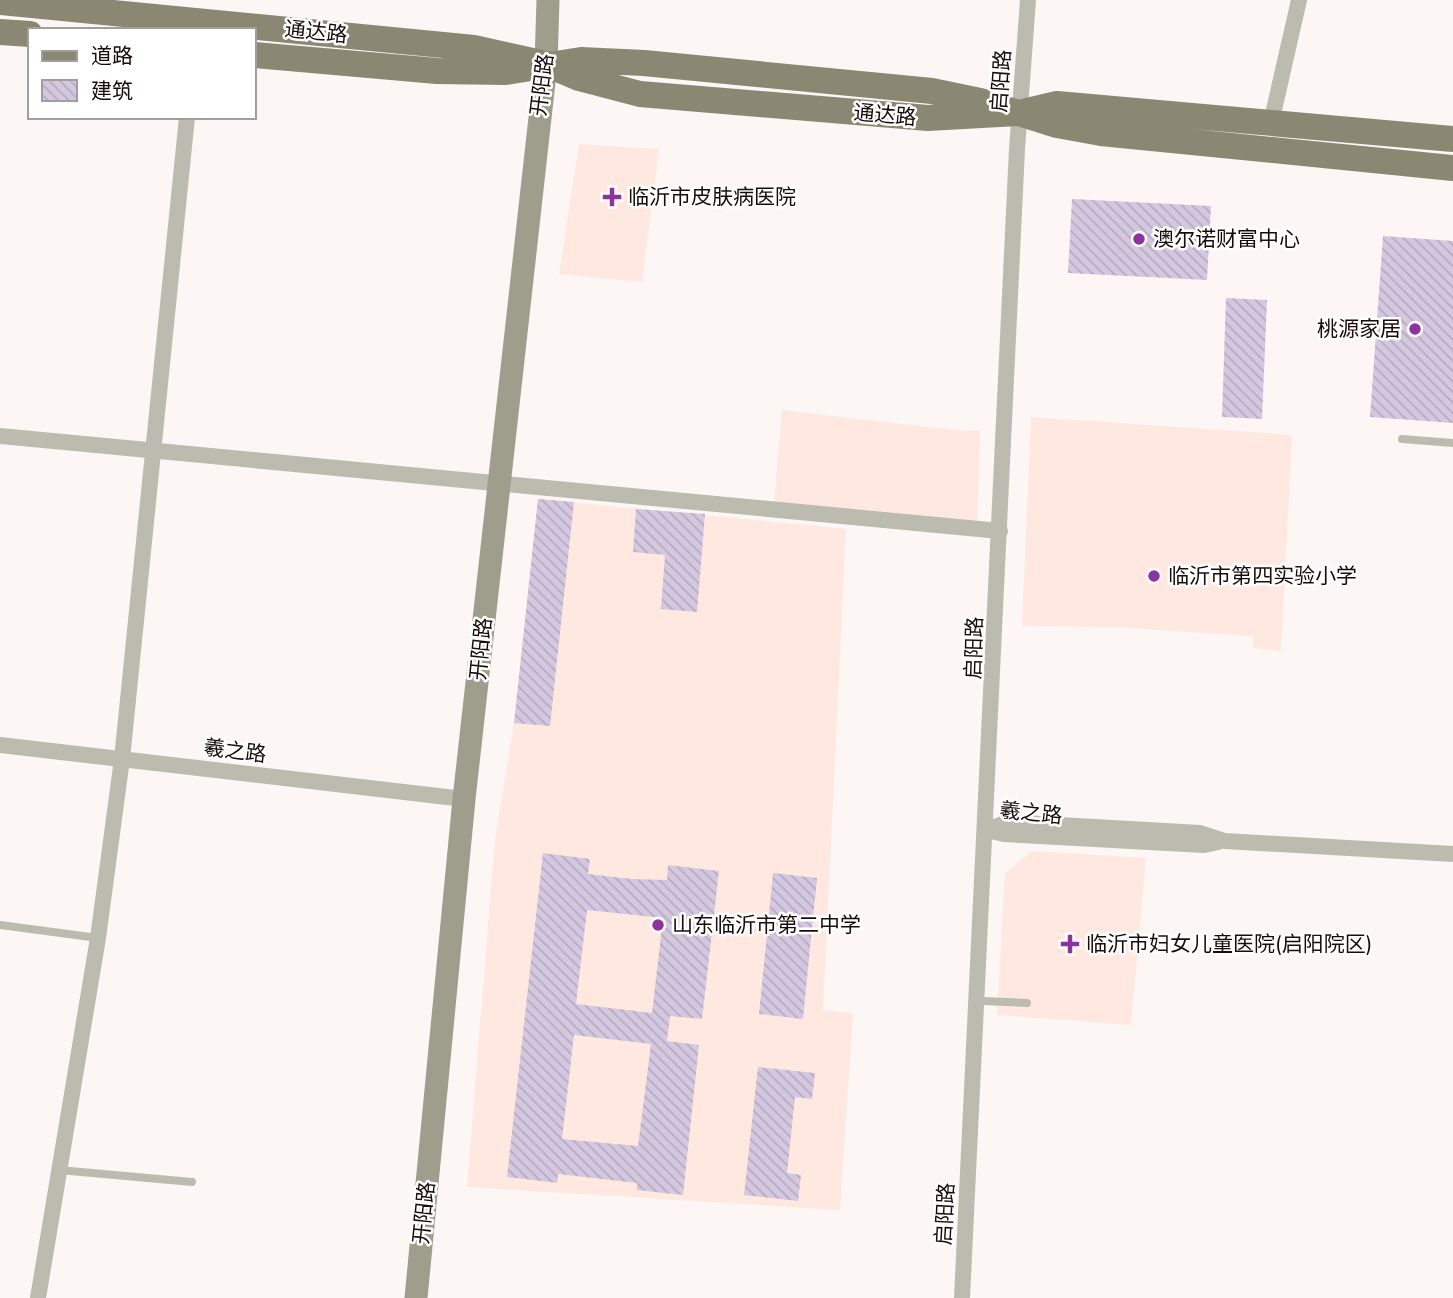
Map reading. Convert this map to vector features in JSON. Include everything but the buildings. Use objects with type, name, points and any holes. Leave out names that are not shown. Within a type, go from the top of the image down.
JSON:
[{"type":"main road","name":"通达路","points":[[0,2],[474,48],[546,64],[579,78],[640,94],[928,118],[1019,113],[1057,104],[1453,139]]},
{"type":"main road","points":[[0,32],[28,34]]},
{"type":"main road","name":"通达路","points":[[256,54],[437,71],[506,72],[546,64]]},
{"type":"main road","name":"通达路","points":[[1019,113],[1056,125],[1101,133],[1453,168]]},
{"type":"street","name":"开阳路","points":[[416,1298],[464,799],[546,64],[548,0]]},
{"type":"street","name":"启阳路","points":[[962,1298],[980,1006],[1019,113],[1028,0]]},
{"type":"street","points":[[1270,123],[1299,0]]},
{"type":"street","points":[[38,1298],[97,938],[122,759],[187,119]]},
{"type":"street","points":[[0,436],[1000,531]]},
{"type":"street","name":"羲之路","points":[[0,745],[464,799]]},
{"type":"street","name":"羲之路","points":[[987,830],[1004,834],[1204,845],[1225,841],[1453,854]]},
{"type":"lane","points":[[1402,439],[1453,443]]},
{"type":"lane","points":[[0,925],[97,938]]},
{"type":"lane","points":[[980,1006],[1027,1003]]},
{"type":"lane","points":[[59,1170],[192,1182]]},
{"type":"shaded area","name":"临沂市皮肤病医院","points":[[579,144],[659,149],[642,282],[559,274]]},
{"type":"shaded area","points":[[782,410],[963,431],[980,430],[977,524],[774,503]]},
{"type":"shaded area","name":"临沂市第四实验小学","points":[[1031,417],[1292,435],[1281,651],[1253,648],[1253,636],[1114,627],[1022,626]]},
{"type":"shaded area","name":"山东临沂市第二中学","points":[[538,499],[846,529],[823,1010],[853,1013],[840,1210],[467,1187],[495,839],[514,723]]},
{"type":"shaded area","name":"临沂市妇女儿童医院(启阳院区)","points":[[1032,851],[1146,858],[1131,1025],[997,1015],[1005,873]]},
{"type":"place","name":"临沂市皮肤病医院","points":[[612,197]]},
{"type":"place","name":"澳尔诺财富中心","points":[[1139,239]]},
{"type":"place","name":"桃源家居","points":[[1415,329]]},
{"type":"place","name":"临沂市第四实验小学","points":[[1154,576]]},
{"type":"place","name":"山东临沂市第二中学","points":[[658,925]]},
{"type":"place","name":"临沂市妇女儿童医院(启阳院区)","points":[[1070,944]]}]
